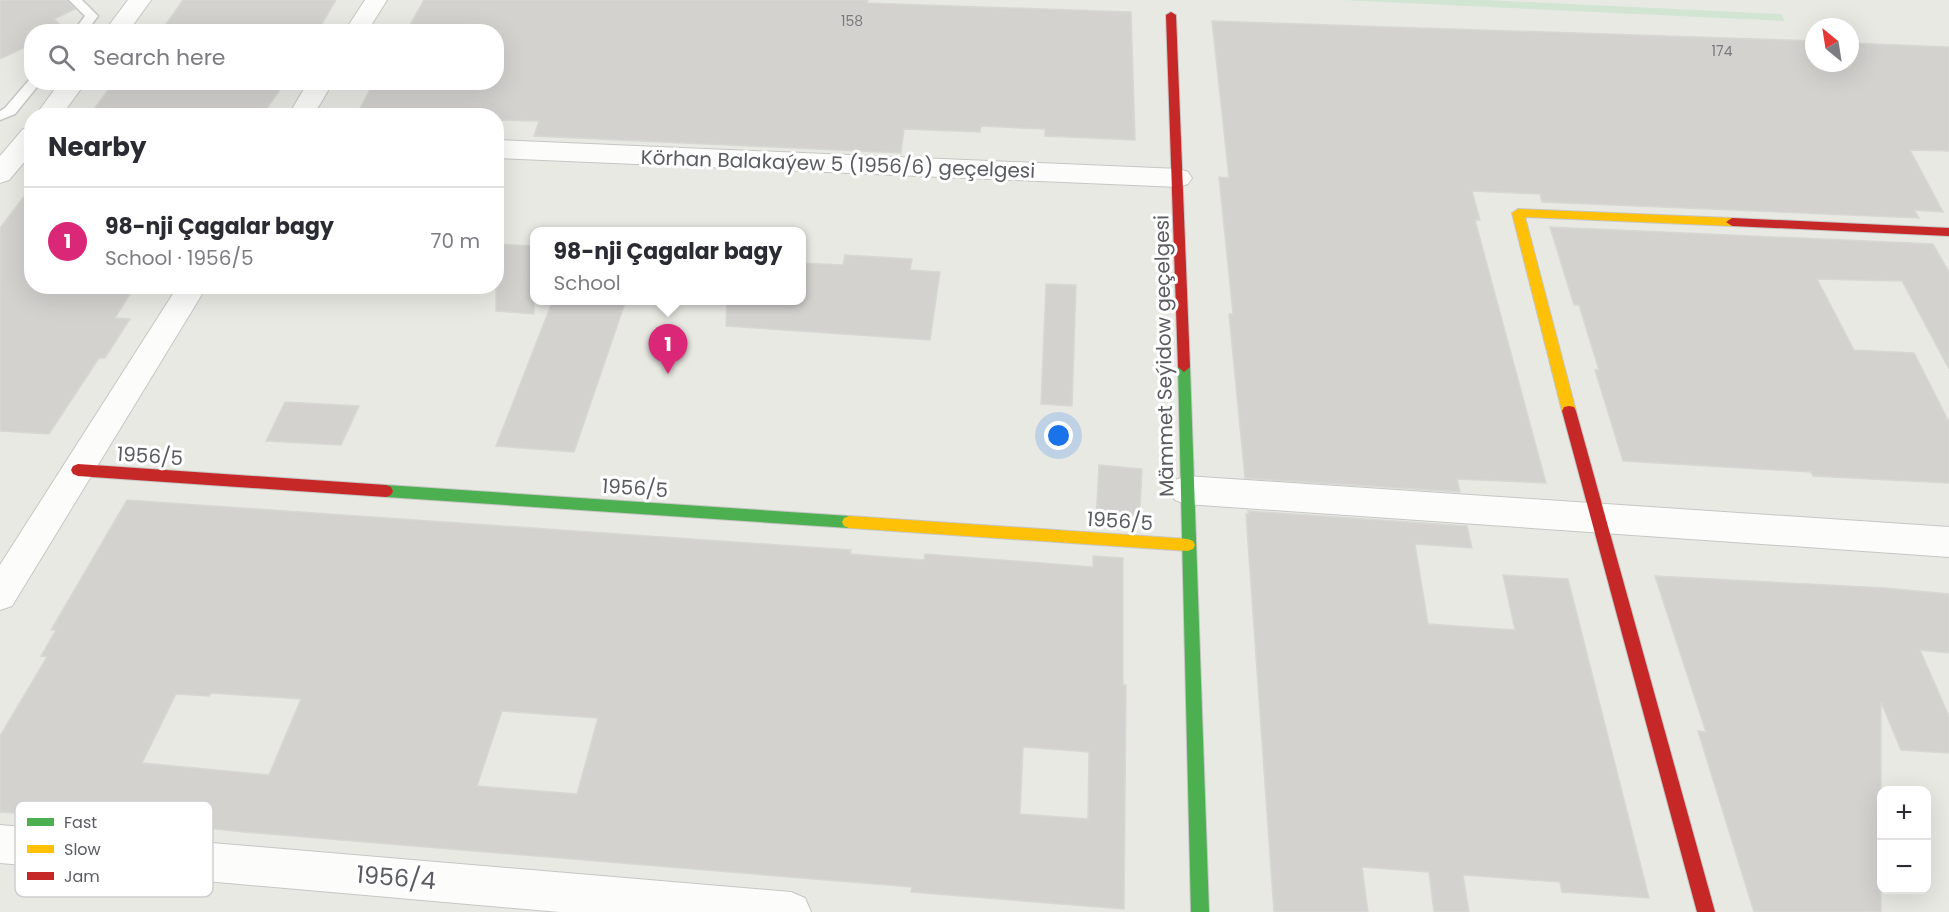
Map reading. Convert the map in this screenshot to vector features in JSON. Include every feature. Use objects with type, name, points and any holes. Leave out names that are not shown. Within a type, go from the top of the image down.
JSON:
[{"type":"street","points":[[121,24],[140,0]]},
{"type":"street","points":[[360,24],[376,0]]},
{"type":"street","name":"Mämmet Seýidow geçelgesi","points":[[1171,15],[1179,178],[1186,490],[1200,912]]},
{"type":"street","points":[[53,108],[68,90]]},
{"type":"street","points":[[305,108],[316,90]]},
{"type":"street","points":[[0,174],[24,145]]},
{"type":"street","name":"Körhan Balakaýew 5 (1956/6) geçelgesi","points":[[504,149],[1179,178]]},
{"type":"street","points":[[1706,912],[1597,520],[1518,213],[1949,232]]},
{"type":"street","points":[[0,595],[188,294]]},
{"type":"street","name":"1956/5","points":[[78,470],[1188,545]]},
{"type":"street","points":[[1186,490],[1597,520],[1949,542]]},
{"type":"street","name":"1956/4","points":[[0,844],[15,845]]},
{"type":"street","name":"1956/4","points":[[213,862],[791,912]]},
{"type":"lane","points":[[75,0],[92,16],[86,24]]},
{"type":"lane","points":[[0,116],[10,111],[28,90]]},
{"type":"green space","points":[[1341,0],[1485,0],[1781,14],[1785,21]]},
{"type":"building","points":[[0,0],[67,0],[75,9],[54,19],[59,24],[24,24],[24,48],[0,59]]},
{"type":"building","points":[[183,0],[336,0],[322,24],[166,24]]},
{"type":"building","points":[[424,0],[868,0],[867,3],[1131,12],[1135,140],[1045,136],[1045,129],[981,126],[980,132],[904,129],[901,153],[534,136],[539,121],[504,120],[504,108],[360,108],[370,90],[504,90],[504,24],[410,24]]},
{"type":"building","points":[[1212,21],[1805,41],[1805,72],[1859,72],[1859,43],[1949,47],[1949,151],[1910,150],[1943,212],[1914,210],[1919,218],[1542,202],[1540,194],[1472,191],[1480,220],[1475,220],[1546,483],[1457,479],[1460,492],[1245,478],[1229,314],[1233,314],[1219,177],[1229,178]]},
{"type":"building","points":[[108,90],[280,90],[267,108],[95,108]]},
{"type":"building","points":[[24,196],[24,294],[130,294],[115,318],[130,319],[105,358],[99,358],[49,434],[0,431],[0,228]]},
{"type":"building","points":[[1550,227],[1933,244],[1949,272],[1949,369],[1902,281],[1817,279],[1854,350],[1914,353],[1949,422],[1949,483],[1813,476],[1811,472],[1623,461],[1595,370],[1599,370],[1579,305],[1574,305]]},
{"type":"building","points":[[504,244],[530,246],[530,305],[534,305],[534,314],[496,311],[496,294],[504,294]]},
{"type":"building","points":[[845,255],[912,259],[910,270],[940,272],[930,340],[726,326],[727,305],[806,305],[806,263],[843,265]]},
{"type":"building","points":[[1046,284],[1076,285],[1072,406],[1041,404]]},
{"type":"building","points":[[551,305],[624,305],[574,452],[496,446]]},
{"type":"building","points":[[285,402],[359,406],[341,445],[266,441]]},
{"type":"building","points":[[1099,465],[1142,469],[1139,525],[1096,522]]},
{"type":"building","points":[[127,500],[851,550],[850,554],[924,560],[925,554],[1093,567],[1093,556],[1123,558],[1123,685],[1126,685],[1124,909],[911,892],[912,887],[213,829],[213,801],[15,801],[15,813],[0,812],[0,736],[47,657],[41,656],[56,630],[51,630]],"holes":[[[211,693],[301,699],[269,775],[142,763],[176,694],[209,696]],[[502,711],[598,718],[577,794],[477,786]],[[1023,747],[1089,752],[1088,819],[1020,814]]]},
{"type":"building","points":[[1248,511],[1467,526],[1472,548],[1415,544],[1428,624],[1515,630],[1503,575],[1568,579],[1649,898],[1562,892],[1560,882],[1463,875],[1469,912],[1434,912],[1429,872],[1362,867],[1368,912],[1274,912],[1246,514],[1249,514]]},
{"type":"building","points":[[1655,576],[1885,588],[1949,594],[1949,653],[1920,650],[1949,716],[1949,753],[1901,750],[1881,702],[1881,786],[1877,786],[1877,894],[1881,894],[1881,912],[1754,912],[1698,731],[1706,732]]},
{"type":"traffic: fast","points":[[1184,367],[1200,912]]},
{"type":"traffic: fast","points":[[386,491],[849,522]]},
{"type":"traffic: slow","points":[[1569,411],[1518,213],[1732,222]]},
{"type":"traffic: slow","points":[[849,522],[1188,545]]},
{"type":"traffic: jam","points":[[1171,15],[1184,367]]},
{"type":"traffic: jam","points":[[1732,222],[1949,232]]},
{"type":"traffic: jam","points":[[1569,411],[1706,912]]},
{"type":"traffic: jam","points":[[78,470],[386,491]]},
{"type":"place","name":"98-nji Çagalar bagy","points":[[668,374]]}]
